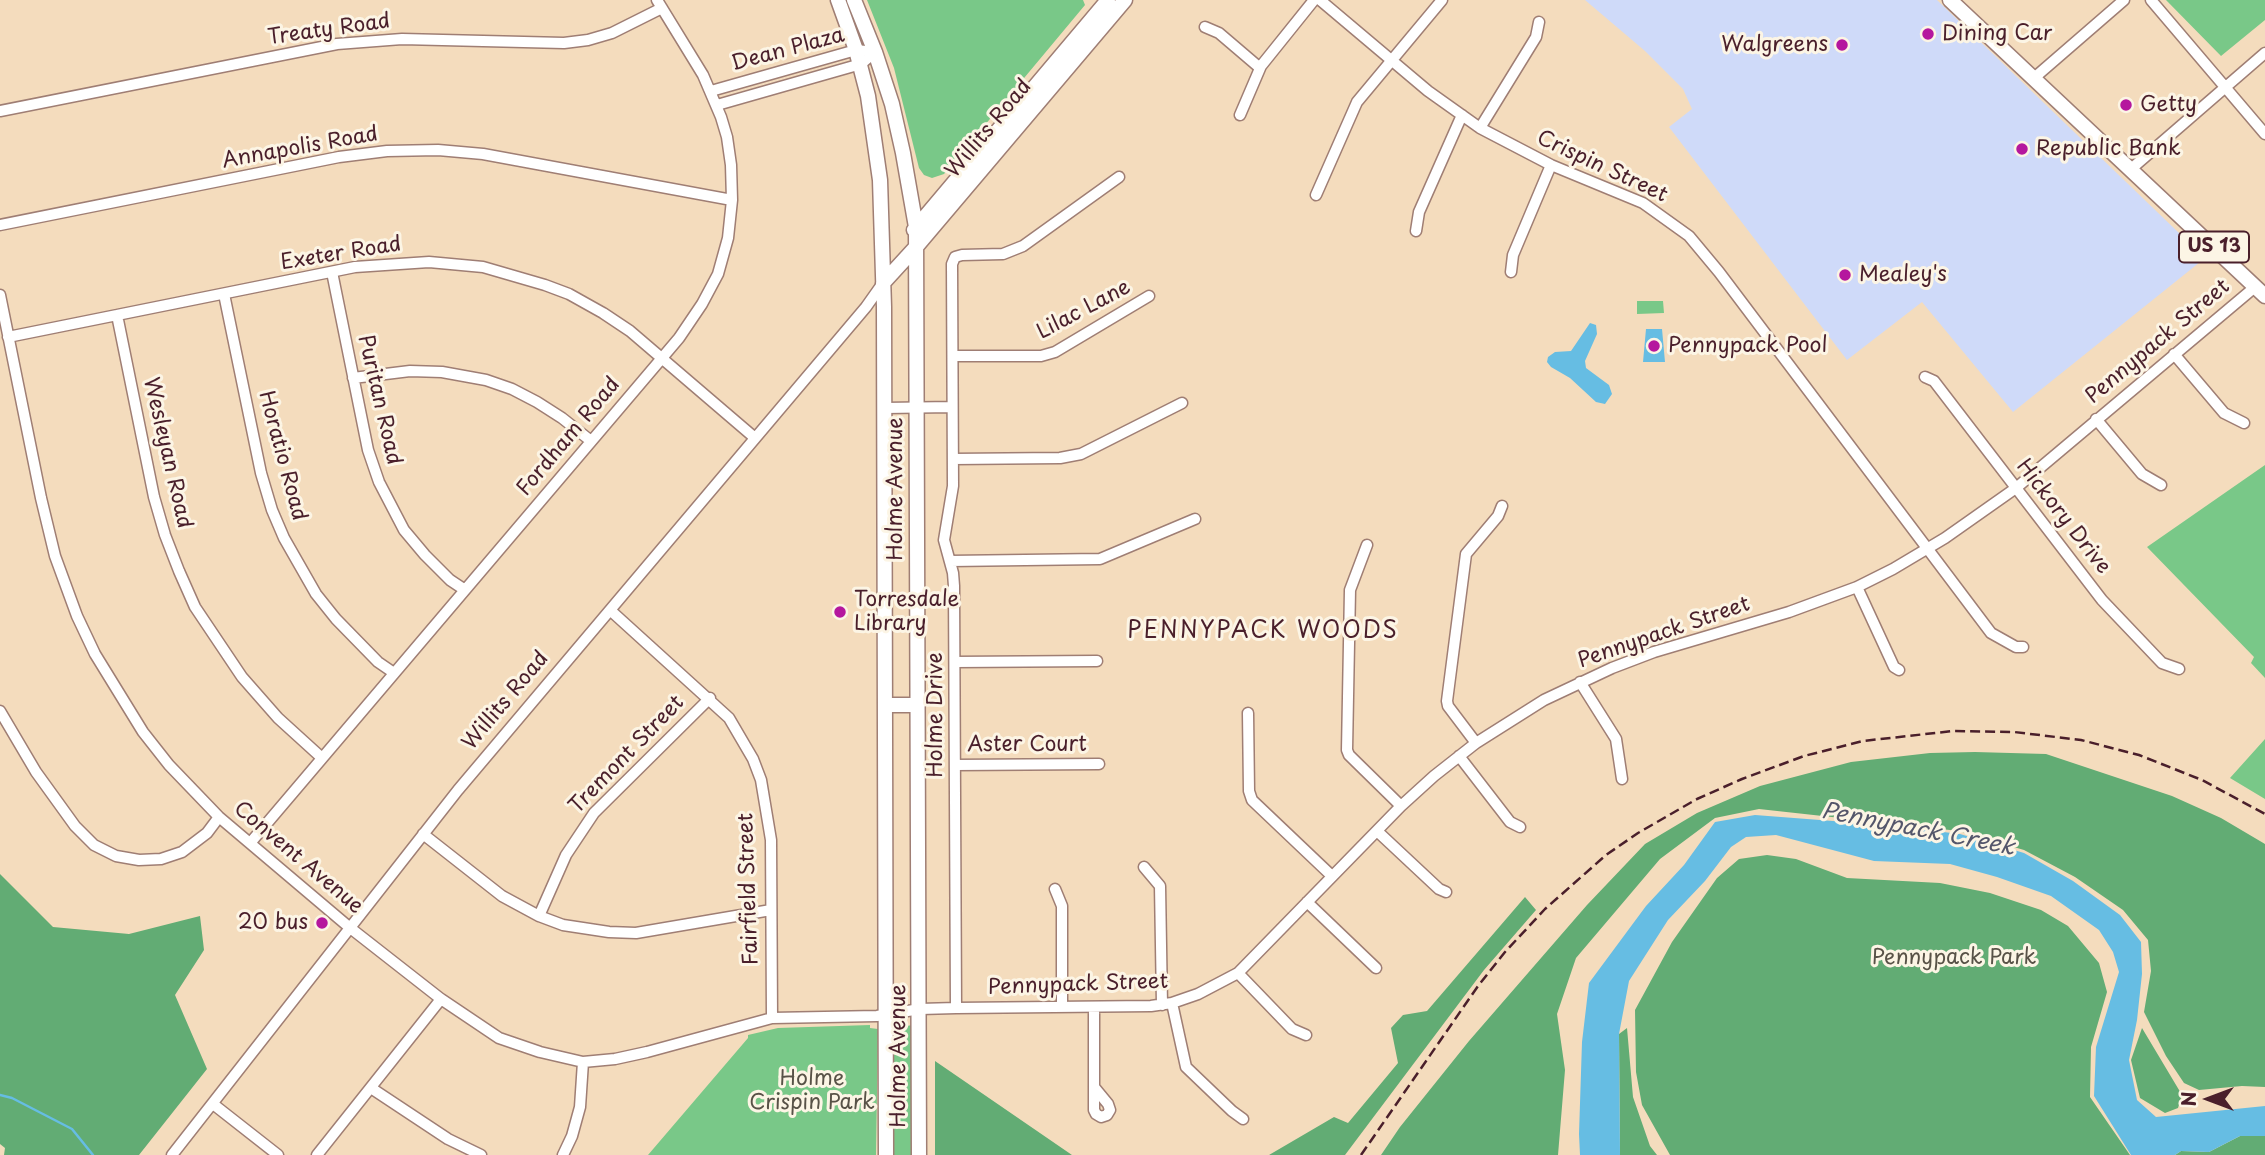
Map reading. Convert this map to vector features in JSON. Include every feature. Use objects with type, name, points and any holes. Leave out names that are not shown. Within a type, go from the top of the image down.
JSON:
[{"type":"main road","name":"Holme Avenue","points":[[838,0],[858,57],[871,112],[878,163],[883,283],[886,1155]]},
{"type":"main road","name":"Holme Avenue","points":[[854,0],[875,52],[898,128],[916,226],[919,1155]]},
{"type":"main road","name":"Willits Road","points":[[883,283],[916,226],[1108,0]]},
{"type":"main road","name":"Willits Road","points":[[883,283],[1125,0]]},
{"type":"main road","name":"US 13","points":[[1950,0],[2260,291]]},
{"type":"main road","points":[[886,705],[918,705]]},
{"type":"street","points":[[1240,115],[1260,68],[1314,0]]},
{"type":"street","name":"Crispin Street","points":[[1320,0],[1391,61],[1480,128],[1551,165],[1643,203],[1689,236],[1991,633],[2016,647],[2023,647]]},
{"type":"street","points":[[1316,195],[1352,111],[1442,0]]},
{"type":"street","points":[[2034,78],[2124,0]]},
{"type":"street","points":[[2151,0],[2265,134]]},
{"type":"street","name":"Fordham Road","points":[[251,842],[679,338],[718,274],[728,238],[732,201],[727,136],[704,75],[660,4]]},
{"type":"street","name":"Treaty Road","points":[[0,111],[337,44],[402,38],[564,43],[588,40],[612,33],[660,4]]},
{"type":"street","points":[[1480,128],[1536,37],[1539,22]]},
{"type":"street","points":[[1205,27],[1219,33],[1260,68]]},
{"type":"street","name":"Dean Plaza","points":[[716,105],[875,52]]},
{"type":"street","points":[[2131,169],[2265,53]]},
{"type":"street","name":"Dean Plaza","points":[[711,91],[858,57]]},
{"type":"street","points":[[1416,231],[1419,212],[1462,115]]},
{"type":"street","name":"Annapolis Road","points":[[0,225],[339,157],[387,151],[438,150],[483,154],[732,201]]},
{"type":"street","points":[[1511,272],[1513,255],[1551,165]]},
{"type":"street","name":"Holme Drive","points":[[956,1007],[954,586],[944,540],[953,486],[952,264],[955,257],[1012,252],[1119,177]]},
{"type":"street","name":"Exeter Road","points":[[9,337],[331,272],[392,263],[429,262],[483,267],[514,274],[569,294],[603,313],[662,358],[755,438]]},
{"type":"street","name":"Puritan Road","points":[[331,272],[368,450],[391,506],[404,530],[425,555],[450,580],[465,590]]},
{"type":"street","name":"Willits Road","points":[[172,1155],[423,834],[866,307],[883,283]]},
{"type":"street","name":"Pennypack Street","points":[[885,1014],[956,1007],[1167,1004],[1218,985],[1238,973],[1401,806],[1476,743],[1580,682],[1654,652],[1789,612],[1857,587],[1893,569],[2016,488],[2174,354],[2260,291]]},
{"type":"street","name":"Horatio Road","points":[[224,294],[261,473],[284,538],[316,594],[335,619],[394,673]]},
{"type":"street","name":"Convent Avenue","points":[[0,295],[55,556],[94,654],[144,732],[169,765],[219,817],[349,927],[441,999],[499,1038],[540,1052],[583,1062],[647,1052],[772,1018],[885,1014]]},
{"type":"street","name":"Lilac Lane","points":[[953,356],[1041,356],[1055,352],[1149,296]]},
{"type":"street","name":"Wesleyan Road","points":[[117,315],[154,497],[165,535],[195,607],[242,677],[278,718],[322,758]]},
{"type":"street","points":[[2174,354],[2224,413],[2244,423]]},
{"type":"street","points":[[353,379],[410,371],[442,372],[485,380],[512,389],[537,402],[591,441]]},
{"type":"street","name":"Hickory Drive","points":[[1926,377],[1934,381],[2102,600],[2162,663],[2179,668]]},
{"type":"street","points":[[953,459],[1060,458],[1081,454],[1182,403]]},
{"type":"street","points":[[885,408],[952,407]]},
{"type":"street","points":[[2096,419],[2142,474],[2161,485]]},
{"type":"street","points":[[1476,743],[1447,701],[1466,554],[1498,516],[1502,506]]},
{"type":"street","points":[[950,561],[1100,559],[1195,519]]},
{"type":"street","points":[[1367,545],[1350,590],[1347,750],[1401,806]]},
{"type":"street","points":[[1857,587],[1894,667],[1899,670]]},
{"type":"street","name":"Fairfield Street","points":[[610,610],[729,718],[742,737],[761,780],[771,840],[772,1018]]},
{"type":"street","points":[[955,662],[1097,661]]},
{"type":"street","points":[[1580,682],[1618,743],[1622,779]]},
{"type":"street","name":"Tremont Street","points":[[539,916],[566,855],[594,813],[710,698]]},
{"type":"street","points":[[0,711],[36,772],[75,826],[94,845],[116,856],[139,860],[161,859],[182,852],[207,832],[219,817]]},
{"type":"street","points":[[1248,713],[1249,791],[1252,800],[1332,876]]},
{"type":"street","points":[[1459,756],[1510,822],[1520,827]]},
{"type":"street","name":"Aster Court","points":[[955,765],[1099,764]]},
{"type":"street","points":[[1377,831],[1439,889],[1446,892]]},
{"type":"street","points":[[423,834],[502,896],[539,916],[584,930],[636,933],[771,910]]},
{"type":"street","points":[[1144,867],[1160,887],[1167,1004],[1186,1067],[1231,1111],[1243,1119]]},
{"type":"street","points":[[1055,890],[1062,906],[1062,1007]]},
{"type":"street","points":[[1307,902],[1376,968]]},
{"type":"street","points":[[1238,973],[1292,1029],[1306,1035]]},
{"type":"street","points":[[317,1155],[441,999]]},
{"type":"street","points":[[1094,1007],[1094,1087]]},
{"type":"street","points":[[563,1155],[577,1122],[583,1062]]},
{"type":"street","points":[[371,1088],[437,1133],[481,1155]]},
{"type":"street","points":[[213,1104],[278,1155]]},
{"type":"shaded area","points":[[1585,0],[1937,0],[2205,258],[2013,412],[1922,302],[1847,360],[1669,127],[1692,109],[1683,89],[1645,51]]},
{"type":"green space","points":[[867,0],[1083,0],[1085,5],[944,174],[932,178],[924,175],[919,168],[894,68]]},
{"type":"green space","points":[[2166,0],[2265,0],[2265,20],[2221,56]]},
{"type":"green space","points":[[1637,301],[1663,301],[1664,313],[1637,314]]},
{"type":"green space","points":[[2265,465],[2265,678],[2251,663],[2254,657],[2147,547]]},
{"type":"green space","points":[[2265,739],[2265,799],[2230,778]]},
{"type":"green space","points":[[1930,753],[2046,754],[2172,796],[2221,818],[2265,844],[2265,1087],[2199,1090],[2184,1083],[2166,1056],[2144,1012],[2151,971],[2148,940],[2123,910],[2075,877],[2024,850],[1959,831],[1759,809],[1715,818],[1660,859],[1576,958],[1557,1014],[1565,1070],[1558,1155],[1381,1155],[1469,1041],[1587,905],[1645,844],[1697,813],[1760,786],[1851,762]]},
{"type":"green space","name":"Pennypack Park","points":[[1767,855],[1796,859],[1847,878],[1940,883],[1990,893],[2041,910],[2068,926],[2099,963],[2107,992],[2091,1047],[2090,1097],[2130,1155],[1670,1155],[1642,1105],[1636,1072],[1635,1010],[1672,942],[1717,878],[1739,859]]},
{"type":"green space","points":[[0,874],[53,927],[129,934],[200,916],[204,950],[175,995],[207,1069],[139,1155],[4,1155],[5,1148],[0,1144]]},
{"type":"green space","points":[[1525,897],[1536,910],[1484,970],[1345,1155],[1269,1155],[1334,1117],[1348,1123],[1398,1063],[1391,1028],[1403,1015],[1427,1011]]},
{"type":"green space","name":"Holme Crispin Park","points":[[870,1025],[870,1028],[878,1029],[876,1155],[648,1155],[748,1035],[778,1028]]},
{"type":"green space","points":[[913,1025],[914,1155],[892,1155],[892,1028]]},
{"type":"green space","points":[[1627,1028],[1633,1097],[1650,1146],[1657,1155],[1620,1155],[1619,1034]]},
{"type":"green space","points":[[2142,1028],[2182,1095],[2178,1108],[2165,1113],[2140,1098],[2131,1060]]},
{"type":"green space","points":[[935,1061],[1072,1155],[935,1155]]},
{"type":"green space","points":[[2240,1136],[2265,1136],[2265,1155],[2175,1155],[2181,1151],[2209,1152]]},
{"type":"water","points":[[1590,323],[1596,325],[1597,334],[1585,361],[1586,368],[1609,385],[1612,394],[1605,404],[1596,402],[1570,378],[1547,362],[1548,357],[1555,352],[1571,351]]},
{"type":"water","name":"Pennypack Pool","points":[[1646,329],[1662,329],[1665,362],[1643,362]]},
{"type":"water","name":"Pennypack Creek","points":[[1755,815],[1960,834],[2024,853],[2073,881],[2120,915],[2141,942],[2142,974],[2129,1060],[2137,1100],[2156,1117],[2265,1106],[2265,1136],[2240,1136],[2209,1152],[2131,1155],[2094,1096],[2096,1047],[2119,972],[2113,952],[2099,930],[2051,896],[1950,864],[1874,861],[1776,835],[1746,837],[1731,847],[1705,881],[1668,920],[1629,981],[1619,1034],[1620,1155],[1580,1155],[1582,1042],[1589,983],[1646,906],[1684,865],[1715,822]]},
{"type":"waterway","points":[[0,1095],[12,1098],[72,1129],[93,1155]]},
{"type":"railway","points":[[1361,1155],[1478,986],[1545,909],[1606,855],[1638,833],[1697,799],[1742,779],[1804,756],[1863,741],[1953,731],[2014,732],[2081,740],[2139,755],[2202,780],[2265,814]]},
{"type":"place","name":"Dining Car","points":[[1928,34]]},
{"type":"place","name":"Walgreens","points":[[1842,45]]},
{"type":"place","name":"Getty","points":[[2126,105]]},
{"type":"place","name":"Republic Bank","points":[[2022,149]]},
{"type":"place","name":"Mealey's","points":[[1845,275]]},
{"type":"place","name":"Pennypack Pool","points":[[1654,346]]},
{"type":"place","name":"Torresdale Library","points":[[840,612]]},
{"type":"place","name":"20 bus","points":[[322,923]]},
{"type":"district","name":"PENNYPACK WOODS","points":[[1263,632]]}]
